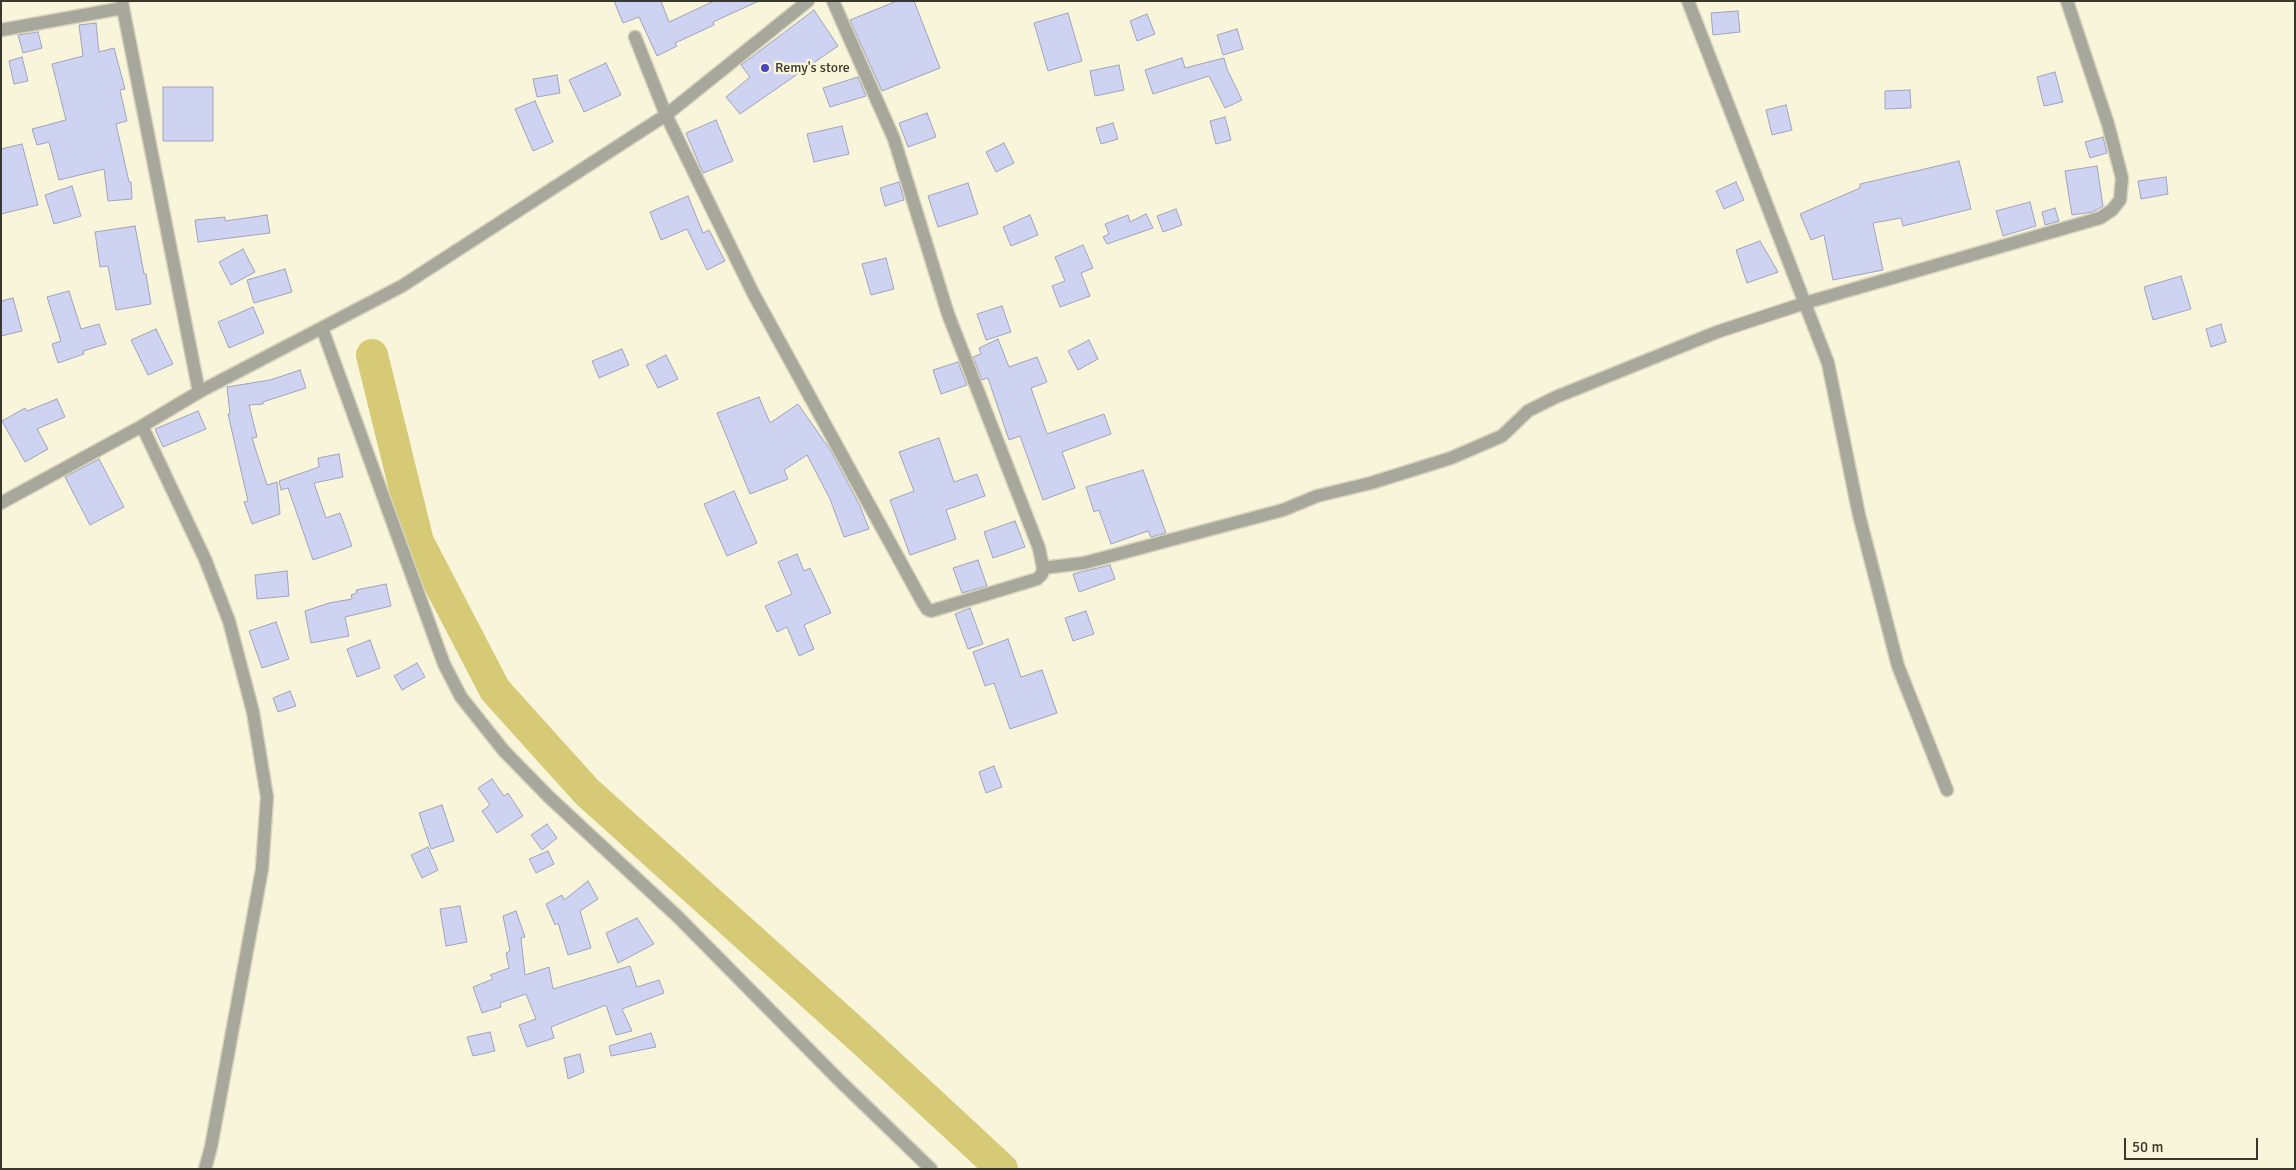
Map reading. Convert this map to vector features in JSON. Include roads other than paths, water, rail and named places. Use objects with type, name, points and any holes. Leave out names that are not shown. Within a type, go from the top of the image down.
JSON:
[{"type":"street","points":[[1,503],[142,426],[198,392],[402,286],[666,115],[808,1]]},
{"type":"street","points":[[634,37],[666,115],[753,293],[927,609],[931,611],[1037,579],[1042,574],[1043,568],[1039,548],[948,314],[894,139],[833,1]]},
{"type":"street","points":[[1688,1],[1828,363],[1859,515],[1898,666],[1947,790]]},
{"type":"street","points":[[1043,568],[1084,563],[1283,510],[1317,496],[1371,483],[1451,458],[1502,436],[1528,411],[1556,396],[1717,332],[1805,303],[2095,220],[2112,210],[2120,200],[2122,178],[2108,124],[2067,1]]},
{"type":"street","points":[[1,30],[122,4],[198,392]]},
{"type":"street","points":[[322,328],[444,664],[461,697],[504,751],[549,797],[677,916],[839,1080],[931,1169]]},
{"type":"street","points":[[142,426],[205,559],[229,621],[253,712],[266,797],[262,869],[211,1148],[204,1169]]},
{"type":"waterway","points":[[372,355],[418,542],[495,690],[587,792],[865,1042],[1002,1169]]},
{"type":"place","name":"Remy's store","points":[[765,68]]}]
